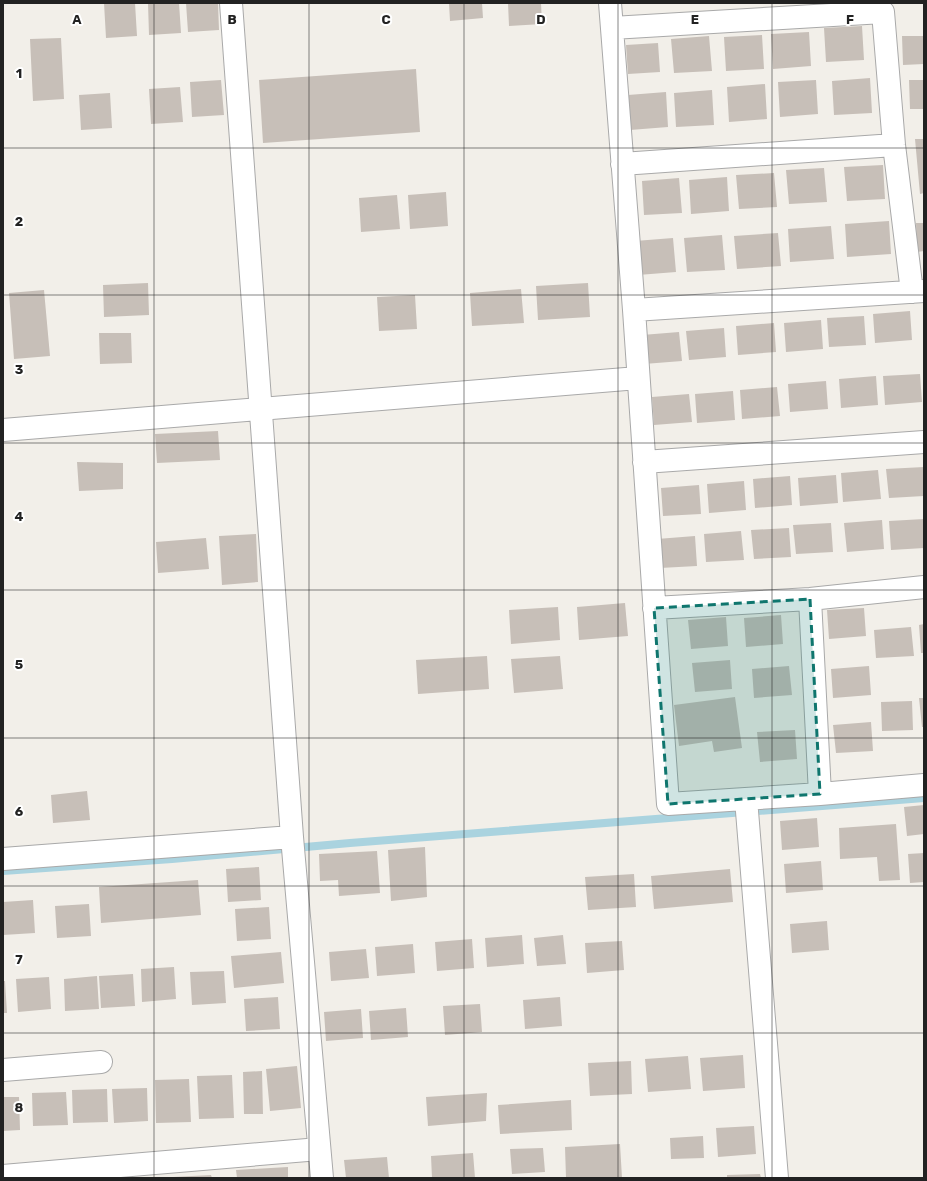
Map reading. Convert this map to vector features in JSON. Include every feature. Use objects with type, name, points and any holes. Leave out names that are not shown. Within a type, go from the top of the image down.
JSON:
[{"type":"street","points":[[231,3],[292,837],[322,1178]]},
{"type":"street","points":[[610,3],[634,310],[668,804],[820,794],[924,785]]},
{"type":"street","points":[[612,28],[883,12],[894,145],[918,292],[634,310]]},
{"type":"street","points":[[622,164],[894,145]]},
{"type":"street","points":[[3,430],[638,378]]},
{"type":"street","points":[[644,462],[924,442]]},
{"type":"street","points":[[654,608],[810,599],[924,587]]},
{"type":"street","points":[[810,599],[820,794]]},
{"type":"street","points":[[746,799],[777,1178]]},
{"type":"street","points":[[3,859],[292,837]]},
{"type":"street","points":[[3,1070],[101,1062]]},
{"type":"street","points":[[3,1176],[319,1149]]},
{"type":"highlighted area","points":[[810,599],[820,794],[668,804],[654,608]]},
{"type":"building","points":[[104,3],[135,3],[137,36],[106,38]]},
{"type":"building","points":[[148,3],[179,3],[181,33],[149,35]]},
{"type":"building","points":[[186,3],[218,3],[219,30],[188,32]]},
{"type":"building","points":[[449,3],[482,3],[483,18],[450,21]]},
{"type":"building","points":[[508,3],[541,3],[542,24],[509,26]]},
{"type":"building","points":[[862,26],[864,60],[826,62],[824,28]]},
{"type":"building","points":[[809,32],[811,66],[773,69],[771,34]]},
{"type":"building","points":[[762,35],[764,69],[726,71],[724,37]]},
{"type":"building","points":[[709,36],[712,71],[674,73],[671,39]]},
{"type":"building","points":[[902,36],[924,36],[924,64],[903,65]]},
{"type":"building","points":[[61,38],[64,99],[33,101],[30,39]]},
{"type":"building","points":[[658,43],[660,72],[628,74],[626,45]]},
{"type":"building","points":[[416,69],[420,132],[263,143],[259,80]]},
{"type":"building","points":[[870,78],[872,113],[834,115],[832,81]]},
{"type":"building","points":[[221,80],[224,115],[192,117],[190,82]]},
{"type":"building","points":[[816,80],[818,114],[780,117],[778,82]]},
{"type":"building","points":[[909,80],[924,80],[924,109],[910,109]]},
{"type":"building","points":[[765,84],[767,119],[729,122],[727,87]]},
{"type":"building","points":[[180,87],[183,122],[151,124],[149,89]]},
{"type":"building","points":[[712,90],[714,125],[676,127],[674,93]]},
{"type":"building","points":[[666,92],[668,127],[630,130],[628,95]]},
{"type":"building","points":[[110,93],[112,128],[81,130],[79,95]]},
{"type":"building","points":[[915,139],[924,139],[924,193],[920,194]]},
{"type":"building","points":[[883,165],[885,199],[847,201],[844,167]]},
{"type":"building","points":[[824,168],[827,202],[789,204],[786,170]]},
{"type":"building","points":[[774,173],[777,207],[739,209],[736,175]]},
{"type":"building","points":[[727,177],[729,211],[691,214],[689,180]]},
{"type":"building","points":[[679,178],[682,213],[644,215],[642,181]]},
{"type":"building","points":[[446,192],[448,226],[410,229],[408,195]]},
{"type":"building","points":[[397,195],[400,229],[361,232],[359,198]]},
{"type":"building","points":[[889,221],[891,254],[847,257],[845,224]]},
{"type":"building","points":[[916,223],[924,223],[924,251],[917,252]]},
{"type":"building","points":[[831,226],[834,259],[790,262],[788,229]]},
{"type":"building","points":[[778,233],[781,266],[737,269],[734,236]]},
{"type":"building","points":[[722,235],[725,270],[687,272],[684,238]]},
{"type":"building","points":[[673,238],[676,272],[638,275],[635,241]]},
{"type":"building","points":[[148,283],[149,315],[104,317],[103,285]]},
{"type":"building","points":[[588,283],[590,317],[538,320],[536,286]]},
{"type":"building","points":[[521,289],[524,323],[472,326],[470,293]]},
{"type":"building","points":[[44,290],[50,356],[14,359],[9,293]]},
{"type":"building","points":[[415,295],[417,329],[379,331],[377,297]]},
{"type":"building","points":[[910,311],[912,340],[875,343],[873,314]]},
{"type":"building","points":[[864,316],[866,345],[829,347],[827,318]]},
{"type":"building","points":[[821,320],[823,349],[786,352],[784,323]]},
{"type":"building","points":[[774,323],[776,352],[738,355],[736,326]]},
{"type":"building","points":[[724,328],[726,357],[689,360],[686,331]]},
{"type":"building","points":[[679,332],[682,361],[644,364],[642,335]]},
{"type":"building","points":[[99,333],[131,333],[132,363],[100,364]]},
{"type":"building","points":[[920,374],[922,402],[885,405],[883,376]]},
{"type":"building","points":[[876,376],[878,405],[841,408],[839,379]]},
{"type":"building","points":[[826,381],[828,409],[790,412],[788,384]]},
{"type":"building","points":[[777,387],[780,416],[742,419],[740,390]]},
{"type":"building","points":[[733,391],[735,420],[697,423],[695,394]]},
{"type":"building","points":[[689,394],[692,422],[654,425],[652,397]]},
{"type":"building","points":[[218,431],[220,460],[157,463],[155,434]]},
{"type":"building","points":[[77,462],[123,463],[123,489],[79,491]]},
{"type":"building","points":[[924,467],[924,496],[889,498],[886,469]]},
{"type":"building","points":[[878,470],[881,499],[843,502],[841,473]]},
{"type":"building","points":[[836,475],[838,503],[800,506],[798,478]]},
{"type":"building","points":[[790,476],[792,505],[755,508],[753,479]]},
{"type":"building","points":[[744,481],[746,510],[709,513],[707,484]]},
{"type":"building","points":[[699,485],[701,514],[663,516],[661,488]]},
{"type":"building","points":[[924,519],[924,548],[891,550],[889,521]]},
{"type":"building","points":[[882,520],[884,549],[847,552],[844,523]]},
{"type":"building","points":[[831,523],[833,552],[796,554],[793,525]]},
{"type":"building","points":[[789,528],[791,557],[754,559],[751,530]]},
{"type":"building","points":[[741,531],[744,560],[706,562],[704,534]]},
{"type":"building","points":[[256,534],[258,582],[222,585],[219,536]]},
{"type":"building","points":[[695,536],[697,566],[660,568],[657,539]]},
{"type":"building","points":[[206,538],[209,569],[158,573],[156,542]]},
{"type":"building","points":[[625,603],[628,636],[579,640],[577,607]]},
{"type":"building","points":[[558,607],[560,640],[511,644],[509,610]]},
{"type":"building","points":[[864,608],[866,636],[829,639],[827,610]]},
{"type":"building","points":[[781,615],[783,644],[746,647],[744,618]]},
{"type":"building","points":[[726,617],[728,646],[691,649],[688,620]]},
{"type":"building","points":[[924,624],[924,653],[921,653],[919,625]]},
{"type":"building","points":[[911,627],[914,656],[876,658],[874,630]]},
{"type":"building","points":[[487,656],[489,689],[418,694],[416,660]]},
{"type":"building","points":[[560,656],[563,689],[514,693],[511,659]]},
{"type":"building","points":[[730,660],[732,689],[695,692],[692,663]]},
{"type":"building","points":[[789,666],[792,695],[754,698],[752,669]]},
{"type":"building","points":[[869,666],[871,695],[833,698],[831,669]]},
{"type":"building","points":[[735,697],[742,748],[714,752],[712,741],[679,746],[674,705]]},
{"type":"building","points":[[919,698],[924,698],[924,727],[922,727]]},
{"type":"building","points":[[912,701],[913,730],[882,731],[881,702]]},
{"type":"building","points":[[871,722],[873,751],[836,753],[833,725]]},
{"type":"building","points":[[795,730],[797,759],[760,762],[757,732]]},
{"type":"building","points":[[87,791],[90,820],[53,823],[51,795]]},
{"type":"building","points":[[924,805],[924,834],[907,836],[904,807]]},
{"type":"building","points":[[817,818],[819,847],[782,850],[780,821]]},
{"type":"building","points":[[896,824],[900,880],[879,881],[877,857],[840,859],[839,828]]},
{"type":"building","points":[[425,847],[427,897],[391,901],[388,850]]},
{"type":"building","points":[[377,851],[380,893],[339,896],[338,880],[320,881],[319,854]]},
{"type":"building","points":[[924,853],[924,882],[910,883],[908,854]]},
{"type":"building","points":[[821,861],[823,890],[786,893],[784,864]]},
{"type":"building","points":[[259,867],[261,900],[228,902],[226,869]]},
{"type":"building","points":[[730,869],[733,902],[654,909],[651,876]]},
{"type":"building","points":[[634,874],[636,907],[588,910],[585,877]]},
{"type":"building","points":[[198,880],[201,915],[101,923],[99,887]]},
{"type":"building","points":[[33,900],[35,933],[3,935],[3,902]]},
{"type":"building","points":[[89,904],[91,936],[57,938],[55,906]]},
{"type":"building","points":[[269,907],[271,939],[237,941],[235,909]]},
{"type":"building","points":[[827,921],[829,950],[792,953],[790,924]]},
{"type":"building","points":[[522,935],[524,964],[487,967],[485,938]]},
{"type":"building","points":[[563,935],[566,964],[537,966],[534,938]]},
{"type":"building","points":[[472,939],[474,968],[437,971],[435,942]]},
{"type":"building","points":[[622,941],[624,970],[587,973],[585,943]]},
{"type":"building","points":[[413,944],[415,973],[377,976],[375,947]]},
{"type":"building","points":[[366,949],[369,978],[331,981],[329,952]]},
{"type":"building","points":[[281,952],[284,983],[234,988],[231,956]]},
{"type":"building","points":[[174,967],[176,999],[142,1002],[141,969]]},
{"type":"building","points":[[224,971],[226,1003],[192,1005],[190,972]]},
{"type":"building","points":[[133,974],[135,1006],[101,1008],[99,976]]},
{"type":"building","points":[[97,976],[99,1009],[65,1011],[64,979]]},
{"type":"building","points":[[49,977],[51,1009],[18,1012],[16,979]]},
{"type":"building","points":[[3,981],[5,981],[7,1013],[3,1013]]},
{"type":"building","points":[[278,997],[280,1029],[246,1031],[244,999]]},
{"type":"building","points":[[560,997],[562,1026],[525,1029],[523,1000]]},
{"type":"building","points":[[480,1004],[482,1032],[445,1035],[443,1006]]},
{"type":"building","points":[[406,1008],[408,1037],[371,1040],[369,1011]]},
{"type":"building","points":[[361,1009],[363,1038],[326,1041],[324,1012]]},
{"type":"building","points":[[743,1055],[745,1088],[703,1091],[700,1058]]},
{"type":"building","points":[[688,1056],[691,1089],[648,1092],[645,1059]]},
{"type":"building","points":[[631,1061],[632,1094],[590,1096],[588,1063]]},
{"type":"building","points":[[297,1066],[301,1108],[270,1111],[266,1069]]},
{"type":"building","points":[[262,1071],[263,1114],[244,1114],[243,1072]]},
{"type":"building","points":[[232,1075],[234,1118],[199,1119],[197,1076]]},
{"type":"building","points":[[189,1079],[191,1122],[156,1123],[155,1080]]},
{"type":"building","points":[[147,1088],[148,1121],[114,1123],[112,1089]]},
{"type":"building","points":[[107,1089],[108,1122],[73,1123],[72,1090]]},
{"type":"building","points":[[66,1092],[68,1125],[33,1126],[32,1093]]},
{"type":"building","points":[[487,1093],[486,1121],[428,1126],[426,1097]]},
{"type":"building","points":[[3,1097],[19,1097],[20,1130],[3,1131]]},
{"type":"building","points":[[571,1100],[572,1130],[500,1134],[498,1105]]},
{"type":"building","points":[[754,1126],[756,1154],[718,1157],[716,1128]]},
{"type":"building","points":[[703,1136],[704,1158],[671,1159],[670,1138]]},
{"type":"building","points":[[620,1144],[622,1178],[566,1178],[565,1147]]},
{"type":"building","points":[[543,1148],[545,1172],[512,1174],[510,1149]]},
{"type":"building","points":[[473,1153],[475,1178],[432,1178],[431,1156]]},
{"type":"building","points":[[387,1157],[389,1178],[346,1178],[344,1160]]},
{"type":"building","points":[[288,1167],[288,1178],[237,1178],[236,1170]]},
{"type":"building","points":[[760,1174],[761,1178],[727,1178],[727,1175]]},
{"type":"building","points":[[211,1175],[212,1178],[173,1178],[173,1177]]},
{"type":"waterway","points":[[3,871],[172,859],[350,843],[924,798]]}]
